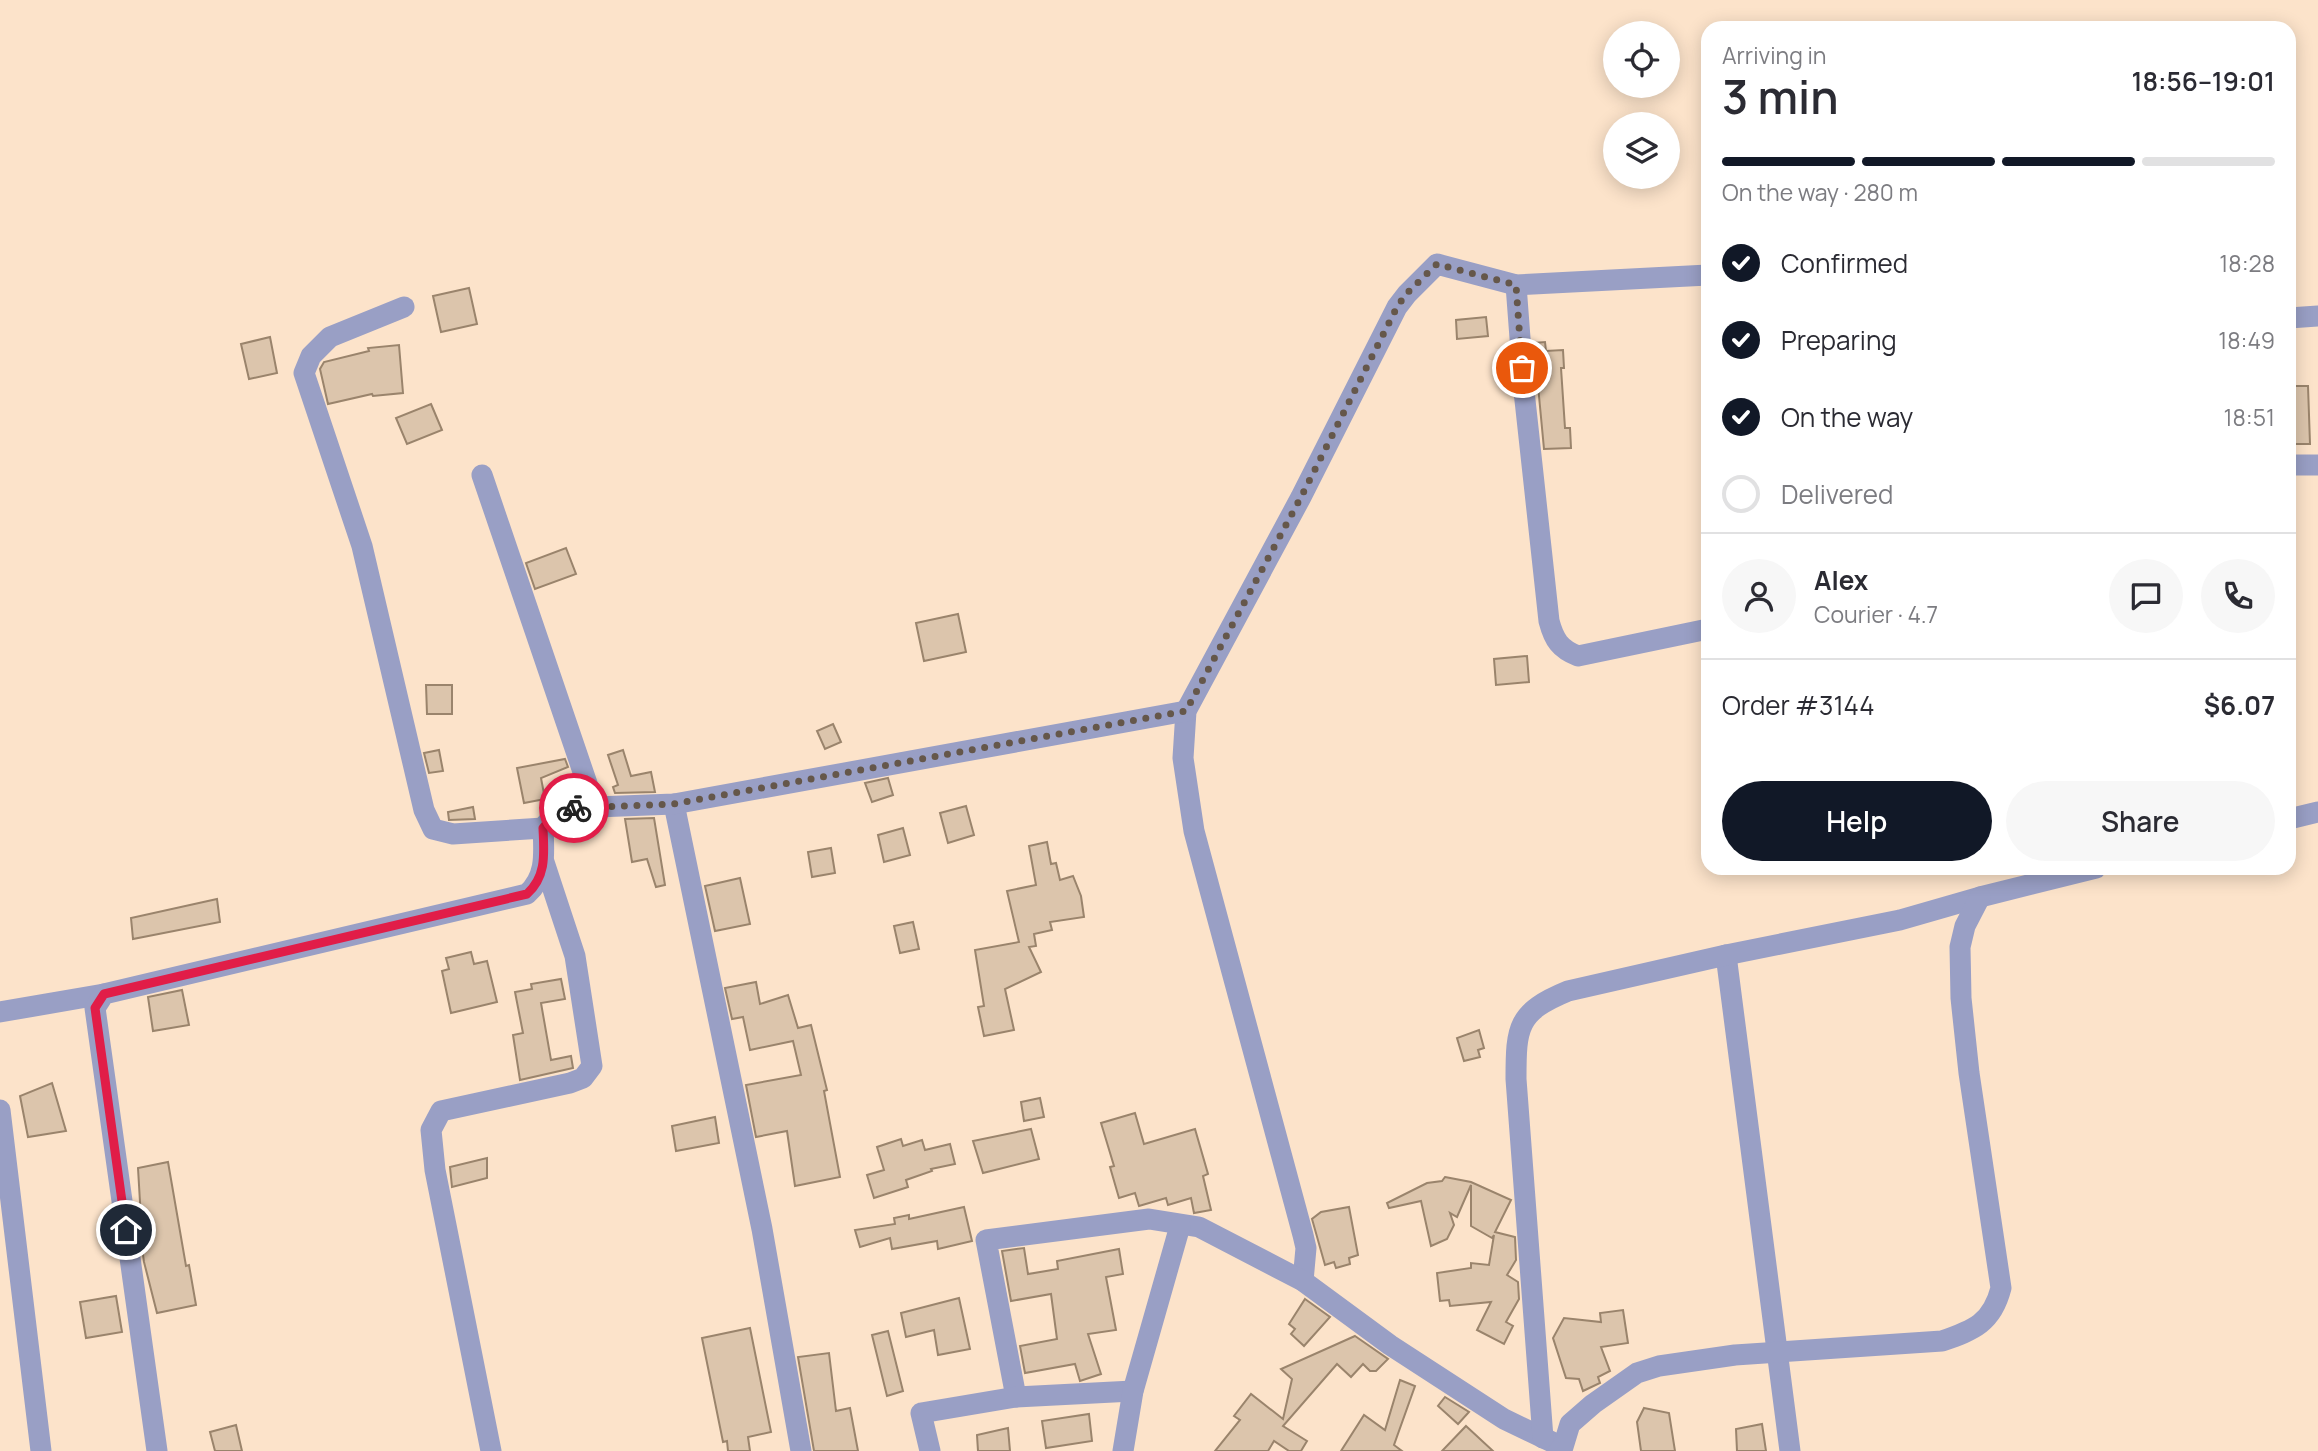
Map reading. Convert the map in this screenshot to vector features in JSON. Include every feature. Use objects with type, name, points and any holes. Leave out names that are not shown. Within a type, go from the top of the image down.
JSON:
[{"type":"street","points":[[1303,1281],[1306,1248],[1303,1235],[1194,831],[1183,758],[1186,711],[1301,497],[1397,307],[1406,294],[1437,264],[1516,285],[1701,275]]},
{"type":"street","points":[[1516,285],[1525,405],[1553,638],[1563,651],[1578,656],[1701,630]]},
{"type":"street","points":[[404,307],[330,337],[310,356],[304,373],[362,546],[424,810],[433,829],[453,834],[543,828]]},
{"type":"street","points":[[2296,318],[2318,316]]},
{"type":"street","points":[[2296,465],[2318,465]]},
{"type":"street","points":[[482,475],[595,807]]},
{"type":"street","points":[[491,1451],[434,1162],[431,1130],[441,1111],[570,1083],[583,1078],[592,1066],[575,956],[544,862],[543,828],[552,817],[570,808],[674,804],[1186,711]]},
{"type":"street","points":[[674,804],[762,1229],[802,1451]]},
{"type":"street","points":[[2296,818],[2318,812]]},
{"type":"street","points":[[0,1012],[104,994],[527,894],[538,884],[544,862]]},
{"type":"street","points":[[1559,1447],[1516,1079],[1516,1041],[1522,1024],[1531,1011],[1568,991],[1726,955],[1900,920],[2067,875]]},
{"type":"street","points":[[1559,1447],[1570,1424],[1592,1404],[1637,1373],[1671,1364],[1735,1355],[1942,1341],[1967,1332],[1984,1322],[1996,1306],[2001,1288],[1969,1073],[1961,998],[1960,947],[1965,926],[1980,897]]},
{"type":"street","points":[[1726,955],[1790,1451]]},
{"type":"street","points":[[104,994],[95,1008],[158,1451]]},
{"type":"street","points":[[0,1110],[41,1451]]},
{"type":"street","points":[[1016,1397],[986,1240],[1149,1219],[1199,1227],[1303,1281],[1391,1345],[1504,1419],[1559,1447]]},
{"type":"street","points":[[1123,1451],[1133,1391],[1180,1226]]},
{"type":"street","points":[[930,1451],[921,1413],[1016,1397],[1133,1391]]},
{"type":"building","points":[[469,288],[477,324],[441,332],[433,296]]},
{"type":"building","points":[[1486,317],[1488,336],[1457,339],[1456,320]]},
{"type":"building","points":[[270,337],[277,373],[249,379],[241,344]]},
{"type":"building","points":[[1545,342],[1546,351],[1563,350],[1564,368],[1561,368],[1565,428],[1570,428],[1571,448],[1544,449],[1534,343]]},
{"type":"building","points":[[399,345],[403,393],[372,394],[328,404],[320,369],[324,362],[369,351],[368,348]]},
{"type":"building","points":[[2296,386],[2308,386],[2310,444],[2296,444]]},
{"type":"building","points":[[431,404],[442,430],[407,444],[396,418]]},
{"type":"building","points":[[566,548],[576,574],[535,589],[526,563]]},
{"type":"building","points":[[958,614],[966,652],[924,661],[916,623]]},
{"type":"building","points":[[1527,656],[1529,682],[1496,685],[1494,659]]},
{"type":"building","points":[[426,685],[452,685],[452,714],[427,714]]},
{"type":"building","points":[[833,724],[841,742],[825,749],[817,731]]},
{"type":"building","points":[[439,750],[443,771],[429,773],[424,753]]},
{"type":"building","points":[[623,750],[631,776],[651,772],[655,792],[615,793],[613,787],[618,785],[608,755]]},
{"type":"building","points":[[565,759],[568,767],[541,778],[545,799],[524,803],[517,768]]},
{"type":"building","points":[[888,778],[893,795],[872,802],[865,783]]},
{"type":"building","points":[[966,806],[974,835],[948,843],[940,813]]},
{"type":"building","points":[[473,807],[475,819],[449,820],[448,812]]},
{"type":"building","points":[[654,818],[665,885],[656,887],[647,859],[632,862],[625,819]]},
{"type":"building","points":[[903,828],[910,855],[884,862],[878,835]]},
{"type":"building","points":[[1047,842],[1051,864],[1056,863],[1060,880],[1073,876],[1081,896],[1084,917],[1050,922],[1052,930],[1034,934],[1036,946],[1029,947],[1041,972],[1005,989],[1014,1030],[984,1036],[978,1007],[984,1006],[975,950],[1019,942],[1007,891],[1036,885],[1029,846]]},
{"type":"building","points":[[831,848],[835,873],[812,877],[808,852]]},
{"type":"building","points":[[740,878],[750,924],[715,931],[705,886]]},
{"type":"building","points":[[217,899],[220,922],[133,939],[131,918]]},
{"type":"building","points":[[913,922],[919,949],[900,953],[894,926]]},
{"type":"building","points":[[471,952],[474,964],[487,961],[497,1002],[451,1013],[442,971],[449,969],[446,958]]},
{"type":"building","points":[[561,979],[565,999],[541,1003],[551,1060],[571,1056],[573,1068],[520,1080],[513,1035],[523,1033],[515,992],[532,989],[531,984]]},
{"type":"building","points":[[756,982],[760,1004],[788,995],[798,1028],[811,1025],[827,1090],[824,1091],[840,1177],[795,1186],[787,1131],[756,1137],[746,1085],[801,1075],[793,1041],[750,1050],[743,1017],[732,1019],[725,988]]},
{"type":"building","points":[[182,990],[189,1025],[153,1031],[148,997]]},
{"type":"building","points":[[1479,1030],[1484,1048],[1478,1050],[1480,1057],[1464,1061],[1457,1038]]},
{"type":"building","points":[[52,1083],[66,1131],[28,1137],[20,1096]]},
{"type":"building","points":[[1040,1098],[1044,1117],[1024,1121],[1021,1102]]},
{"type":"building","points":[[1135,1113],[1144,1144],[1195,1129],[1208,1174],[1203,1176],[1211,1210],[1194,1213],[1191,1198],[1168,1205],[1166,1198],[1139,1206],[1135,1193],[1119,1198],[1110,1167],[1114,1166],[1101,1123]]},
{"type":"building","points":[[715,1117],[719,1143],[676,1151],[672,1126]]},
{"type":"building","points":[[1031,1129],[1039,1159],[983,1173],[973,1141]]},
{"type":"building","points":[[901,1139],[903,1146],[922,1140],[925,1150],[950,1144],[955,1164],[931,1169],[932,1171],[906,1180],[908,1187],[874,1198],[867,1175],[884,1170],[877,1147]]},
{"type":"building","points":[[487,1158],[487,1178],[452,1187],[450,1167]]},
{"type":"building","points":[[168,1162],[186,1266],[189,1265],[196,1305],[157,1313],[144,1262],[138,1219],[141,1219],[138,1168]]},
{"type":"building","points":[[1445,1177],[1471,1182],[1511,1200],[1495,1232],[1515,1237],[1516,1260],[1507,1275],[1518,1282],[1519,1299],[1506,1322],[1513,1326],[1504,1344],[1477,1330],[1491,1302],[1450,1306],[1449,1300],[1440,1301],[1437,1273],[1471,1268],[1471,1263],[1489,1265],[1494,1235],[1492,1238],[1471,1226],[1471,1185],[1457,1217],[1450,1213],[1454,1225],[1447,1239],[1431,1246],[1421,1201],[1389,1208],[1387,1203],[1427,1183],[1442,1181]]},
{"type":"building","points":[[964,1207],[972,1241],[938,1249],[937,1241],[892,1249],[890,1238],[860,1247],[855,1230],[895,1224],[894,1218],[909,1215],[909,1219]]},
{"type":"building","points":[[1349,1207],[1358,1255],[1349,1258],[1350,1264],[1336,1268],[1334,1262],[1325,1265],[1312,1219],[1321,1212]]},
{"type":"building","points":[[1024,1248],[1028,1274],[1058,1269],[1057,1261],[1119,1249],[1123,1274],[1106,1277],[1116,1330],[1088,1334],[1101,1374],[1080,1381],[1075,1364],[1025,1373],[1020,1346],[1057,1339],[1051,1294],[1011,1301],[1002,1251]]},
{"type":"building","points":[[116,1296],[122,1332],[86,1338],[80,1302]]},
{"type":"building","points":[[959,1298],[970,1349],[938,1355],[934,1330],[906,1337],[901,1313]]},
{"type":"building","points":[[1305,1299],[1330,1317],[1304,1346],[1291,1334],[1295,1329],[1289,1324]]},
{"type":"building","points":[[1623,1310],[1628,1343],[1601,1347],[1610,1371],[1598,1377],[1600,1383],[1583,1391],[1579,1379],[1566,1378],[1553,1338],[1564,1318],[1601,1322],[1600,1313]]},
{"type":"building","points":[[750,1328],[771,1432],[748,1437],[750,1451],[728,1451],[727,1441],[723,1442],[702,1338]]},
{"type":"building","points":[[888,1331],[903,1391],[887,1396],[872,1335]]},
{"type":"building","points":[[1355,1336],[1388,1359],[1376,1371],[1370,1371],[1363,1364],[1351,1377],[1337,1364],[1283,1426],[1307,1441],[1301,1451],[1289,1451],[1274,1441],[1268,1451],[1215,1451],[1240,1420],[1234,1416],[1251,1394],[1283,1419],[1292,1379],[1281,1369]]},
{"type":"building","points":[[829,1353],[836,1411],[850,1408],[858,1451],[814,1451],[798,1357]]},
{"type":"building","points":[[1400,1380],[1415,1386],[1394,1445],[1402,1451],[1341,1451],[1364,1415],[1385,1430]]},
{"type":"building","points":[[1445,1397],[1469,1412],[1458,1424],[1438,1406]]},
{"type":"building","points":[[1644,1408],[1669,1413],[1675,1451],[1641,1451],[1637,1422]]},
{"type":"building","points":[[1089,1414],[1092,1441],[1046,1448],[1042,1421]]},
{"type":"building","points":[[1762,1424],[1766,1451],[1737,1451],[1736,1429]]},
{"type":"building","points":[[236,1425],[242,1451],[215,1451],[210,1432]]},
{"type":"building","points":[[1466,1426],[1493,1451],[1442,1451]]},
{"type":"building","points":[[1008,1428],[1010,1451],[978,1451],[977,1435]]},
{"type":"way so far","points":[[574,808],[674,804],[1186,711],[1406,294],[1437,264],[1516,285],[1522,368]]},
{"type":"route","points":[[126,1230],[95,1008],[104,994],[527,894],[538,884],[544,862],[543,828],[552,817],[574,808]]}]
